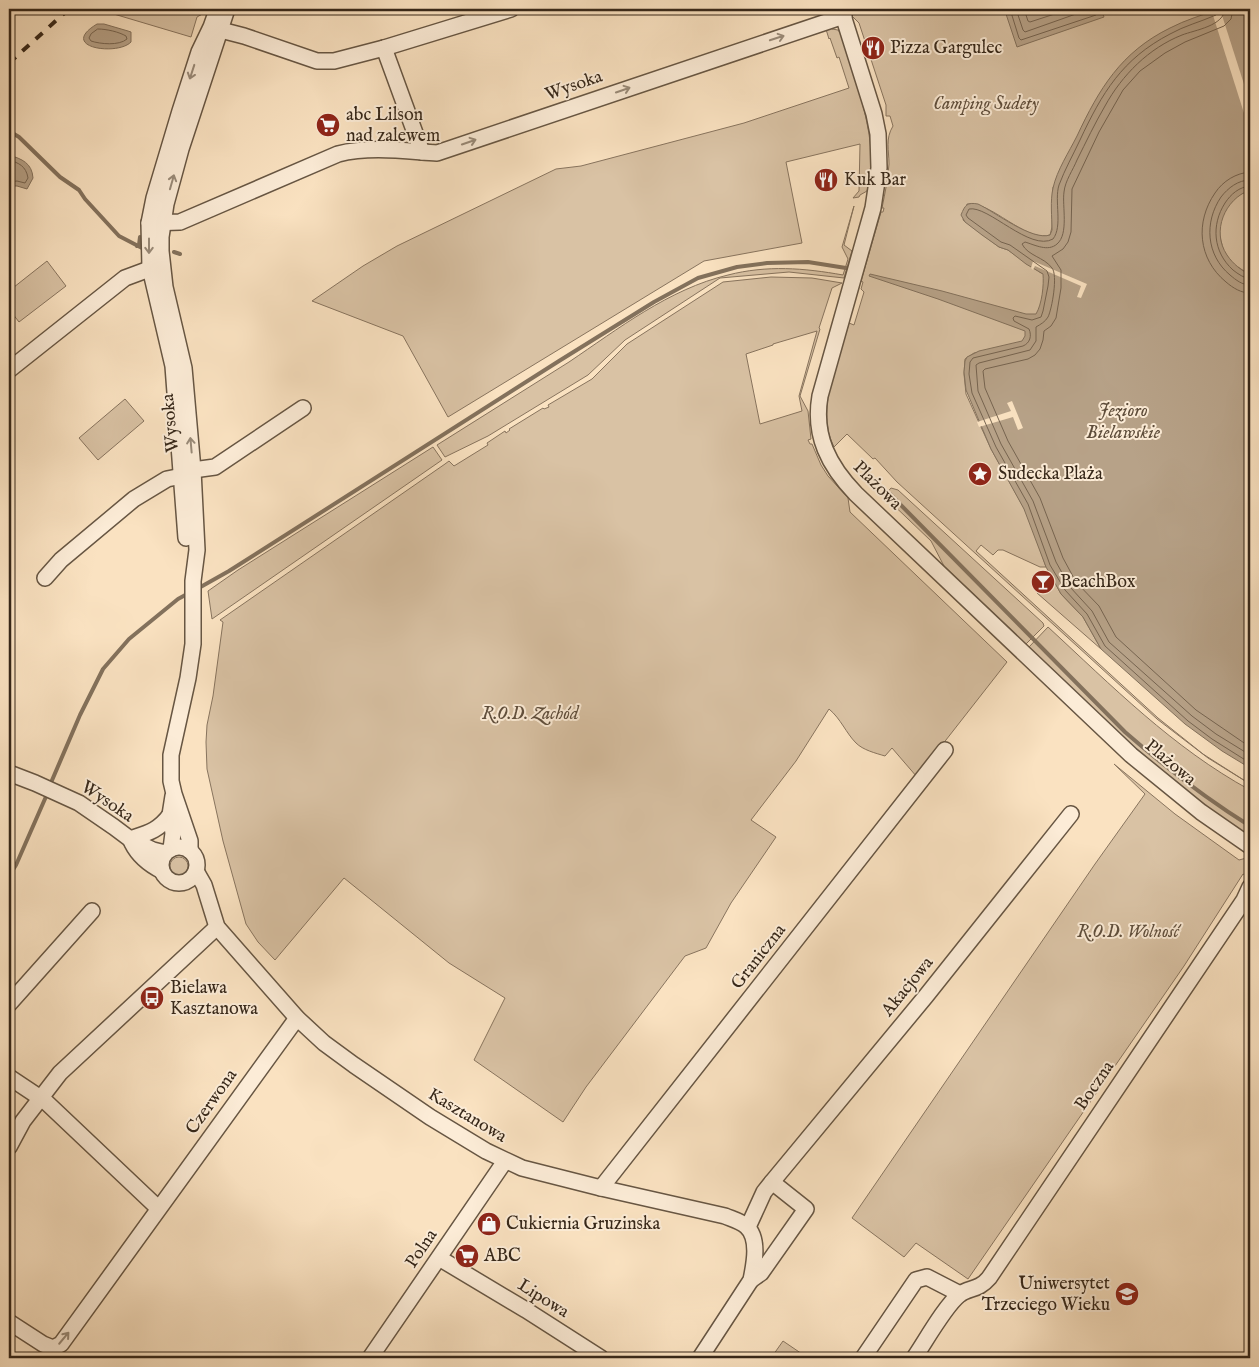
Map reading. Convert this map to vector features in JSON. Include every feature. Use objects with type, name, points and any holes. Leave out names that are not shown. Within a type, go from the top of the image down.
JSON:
[{"type":"street","points":[[216,29],[218,9]]},
{"type":"street","points":[[216,29],[227,9]]},
{"type":"street","points":[[216,29],[244,36],[318,61],[334,60],[384,48],[511,9]]},
{"type":"street","name":"Wysoka","points":[[156,223],[180,222],[338,154],[360,150],[437,153],[843,13]]},
{"type":"street","name":"Plażowa","points":[[843,13],[874,114],[878,134],[879,168],[873,208],[819,401],[820,436],[828,458],[839,475],[856,494],[1116,742],[1183,798],[1250,846]]},
{"type":"street","name":"Wysoka","points":[[190,851],[190,841],[171,781],[171,755],[188,678],[193,644],[193,581],[196,550],[188,473],[184,368],[165,287],[149,253],[156,223],[166,204],[216,29]]},
{"type":"street","points":[[384,48],[422,152]]},
{"type":"street","points":[[9,370],[125,278],[156,266]]},
{"type":"street","points":[[45,578],[61,560],[134,498],[167,479],[215,466],[303,408]]},
{"type":"street","name":"Graniczna","points":[[602,1188],[946,750]]},
{"type":"street","name":"Wysoka","points":[[9,773],[79,804],[130,840],[153,850],[168,851],[173,833],[170,815],[174,794]]},
{"type":"street","name":"Akacjowa","points":[[748,1227],[764,1192],[926,996],[1071,814]]},
{"type":"street","name":"Wysoka","points":[[130,840],[155,830],[170,815]]},
{"type":"street","name":"Wysoka","points":[[130,840],[136,850],[154,867],[162,871]]},
{"type":"street","points":[[181,847],[190,851],[196,859],[196,871],[190,880],[179,884],[167,879],[161,865],[168,851],[181,847]]},
{"type":"street","name":"Kasztanowa","points":[[196,871],[204,884],[217,927],[297,1018],[324,1043],[462,1138],[522,1168],[725,1216],[737,1220],[748,1227]]},
{"type":"street","name":"Kasztanowa","points":[[179,884],[192,891],[212,913]]},
{"type":"street","name":"Boczna","points":[[914,1358],[960,1294],[980,1287],[989,1278],[1244,900],[1250,887]]},
{"type":"street","points":[[9,1004],[92,911]]},
{"type":"street","points":[[9,1147],[23,1121],[60,1073],[217,927]]},
{"type":"street","name":"Czerwona","points":[[9,1322],[43,1344],[53,1348],[61,1344],[297,1018]]},
{"type":"street","points":[[9,1077],[41,1097],[158,1208]]},
{"type":"street","name":"Polna","points":[[370,1358],[505,1161]]},
{"type":"street","points":[[751,1280],[761,1273],[806,1209],[772,1182]]},
{"type":"street","points":[[700,1358],[751,1280],[755,1252],[754,1240],[748,1227]]},
{"type":"street","name":"Lipowa","points":[[438,1258],[526,1310],[601,1358]]},
{"type":"street","points":[[863,1358],[916,1280],[927,1277],[960,1294]]},
{"type":"green space","points":[[97,9],[209,9],[197,17],[191,37]]},
{"type":"green space","name":"Camping Sudety","points":[[850,9],[1220,9],[1053,187],[1050,235],[1040,236],[1030,233],[986,208],[967,204],[963,220],[999,247],[1008,250],[1041,273],[1081,286],[1027,331],[1024,344],[974,353],[965,359],[964,374],[966,394],[991,449],[1027,511],[1046,567],[1040,567],[1003,550],[998,550],[993,555],[981,545],[976,551],[1158,718],[1203,754],[1250,784],[1208,758],[1157,719],[847,434],[834,447],[829,433],[827,417],[830,385],[849,323],[854,325],[864,292],[861,289],[863,282],[861,281],[881,212],[883,212],[884,208],[882,208],[889,164],[888,140],[893,126],[890,116],[886,116],[886,105],[859,23],[852,16]]},
{"type":"green space","points":[[831,25],[832,29],[838,30],[841,34],[865,112],[869,133],[871,173],[867,191],[859,197],[853,198],[859,191],[860,144],[786,162],[802,243],[704,261],[448,417],[403,336],[312,301],[363,266],[397,246],[556,169],[581,166],[744,123],[849,88],[839,57],[837,58],[825,26]]},
{"type":"green space","points":[[1250,190],[1250,275],[1238,267],[1228,269],[1215,217],[1220,209],[1235,197]]},
{"type":"green space","points":[[854,206],[844,245],[852,251],[844,278],[789,272],[720,278],[625,340],[588,375],[488,436],[445,457],[437,445],[569,362],[645,311],[706,281],[743,272],[771,269],[800,269],[843,275],[848,259],[842,247]]},
{"type":"green space","points":[[47,261],[66,286],[19,322],[9,309],[9,291]]},
{"type":"green space","name":"R.O.D. Zachód","points":[[771,277],[812,278],[842,283],[832,288],[800,396],[808,411],[811,439],[808,440],[812,444],[828,476],[848,498],[850,512],[1007,662],[917,777],[892,748],[885,756],[869,751],[859,745],[852,739],[829,709],[796,761],[751,820],[776,837],[731,903],[706,948],[685,956],[586,1087],[563,1122],[474,1060],[505,998],[449,963],[344,878],[275,960],[258,942],[246,924],[223,841],[207,769],[207,725],[223,622],[220,620],[449,461],[454,466],[488,445],[487,443],[505,431],[506,433],[509,429],[543,408],[549,407],[548,405],[592,379],[627,344],[723,282]],"holes":[[[817,331],[799,396],[802,411],[760,424],[746,354]]]},
{"type":"green space","points":[[125,399],[144,421],[98,460],[79,438]]},
{"type":"green space","points":[[433,447],[442,460],[212,619],[208,591],[238,570]]},
{"type":"green space","points":[[891,488],[898,490],[1043,623],[1044,626],[1026,644],[944,566],[931,541],[884,496]]},
{"type":"green space","points":[[1052,577],[1061,594],[1083,617],[1101,649],[1037,593]]},
{"type":"green space","points":[[1048,627],[1169,736],[1250,790],[1250,836],[1190,794],[1162,771],[1029,647]]},
{"type":"green space","name":"R.O.D. Wolność","points":[[1114,764],[1175,814],[1239,860],[1250,857],[1249,877],[1243,874],[1184,966],[968,1279],[916,1243],[904,1257],[852,1218],[1145,794]]},
{"type":"green space","points":[[179,857],[186,859],[188,866],[186,873],[179,875],[172,873],[170,866],[172,859]]},
{"type":"green space","points":[[783,1341],[808,1358],[771,1358]]},
{"type":"water","points":[[1011,9],[1101,9],[1104,17],[1017,47],[1005,11]]},
{"type":"water","name":"Jezioro Bielawskie","points":[[1219,9],[1250,9],[1250,190],[1241,194],[1228,208],[1223,217],[1220,236],[1222,246],[1229,258],[1250,275],[1250,768],[1222,751],[1185,724],[1101,649],[1083,617],[1061,594],[1046,567],[1024,509],[991,449],[966,390],[964,372],[967,357],[979,351],[1022,341],[1025,331],[869,276],[870,274],[942,291],[1026,314],[1036,314],[1042,294],[1043,274],[1008,250],[999,247],[965,222],[961,215],[964,209],[971,203],[978,204],[1024,230],[1042,236],[1050,235],[1052,230],[1052,193],[1057,175],[1094,103],[1113,73],[1138,48],[1153,38],[1182,22]]},
{"type":"water","points":[[97,24],[104,24],[131,32],[131,42],[124,46],[104,49],[87,44],[84,39],[86,32]]},
{"type":"water","points":[[9,155],[26,162],[31,169],[33,178],[27,189],[17,186],[10,188],[11,200],[9,203]]},
{"type":"pier","points":[[1211,9],[1220,9],[1250,103],[1250,132]]},
{"type":"pier","points":[[1033,261],[1087,284],[1081,298],[1077,297],[1081,286],[1035,266],[1033,270],[1031,268]]},
{"type":"pier","points":[[1012,401],[1023,428],[1018,430],[1013,417],[979,427],[977,422],[1011,411],[1007,403]]},
{"type":"waterway","points":[[9,131],[19,137],[60,177],[79,190],[119,236],[142,248]]},
{"type":"waterway","points":[[137,246],[139,245],[140,237]]},
{"type":"waterway","points":[[174,252],[180,254]]},
{"type":"waterway","points":[[197,589],[229,571],[654,302],[698,278],[737,267],[767,263],[808,262],[846,268]]},
{"type":"waterway","points":[[890,494],[1125,732],[1186,782],[1250,826]]},
{"type":"waterway","points":[[50,785],[80,715],[103,669],[129,639],[178,599],[189,593]]},
{"type":"waterway","points":[[9,876],[16,865],[48,792]]},
{"type":"railway","points":[[9,63],[69,9]]},
{"type":"place","name":"Pizza Gargulec","points":[[873,48]]},
{"type":"place","name":"abc Lilson nad zalewem","points":[[328,125]]},
{"type":"place","name":"Kuk Bar","points":[[826,180]]},
{"type":"place","name":"Sudecka Plaża","points":[[980,474]]},
{"type":"place","name":"BeachBox","points":[[1043,582]]},
{"type":"place","name":"Bielawa Kasztanowa","points":[[152,998]]},
{"type":"place","name":"Cukiernia Gruzinska","points":[[489,1224]]},
{"type":"place","name":"ABC","points":[[467,1256]]},
{"type":"place","name":"Uniwersytet Trzeciego Wieku","points":[[1127,1294]]}]
